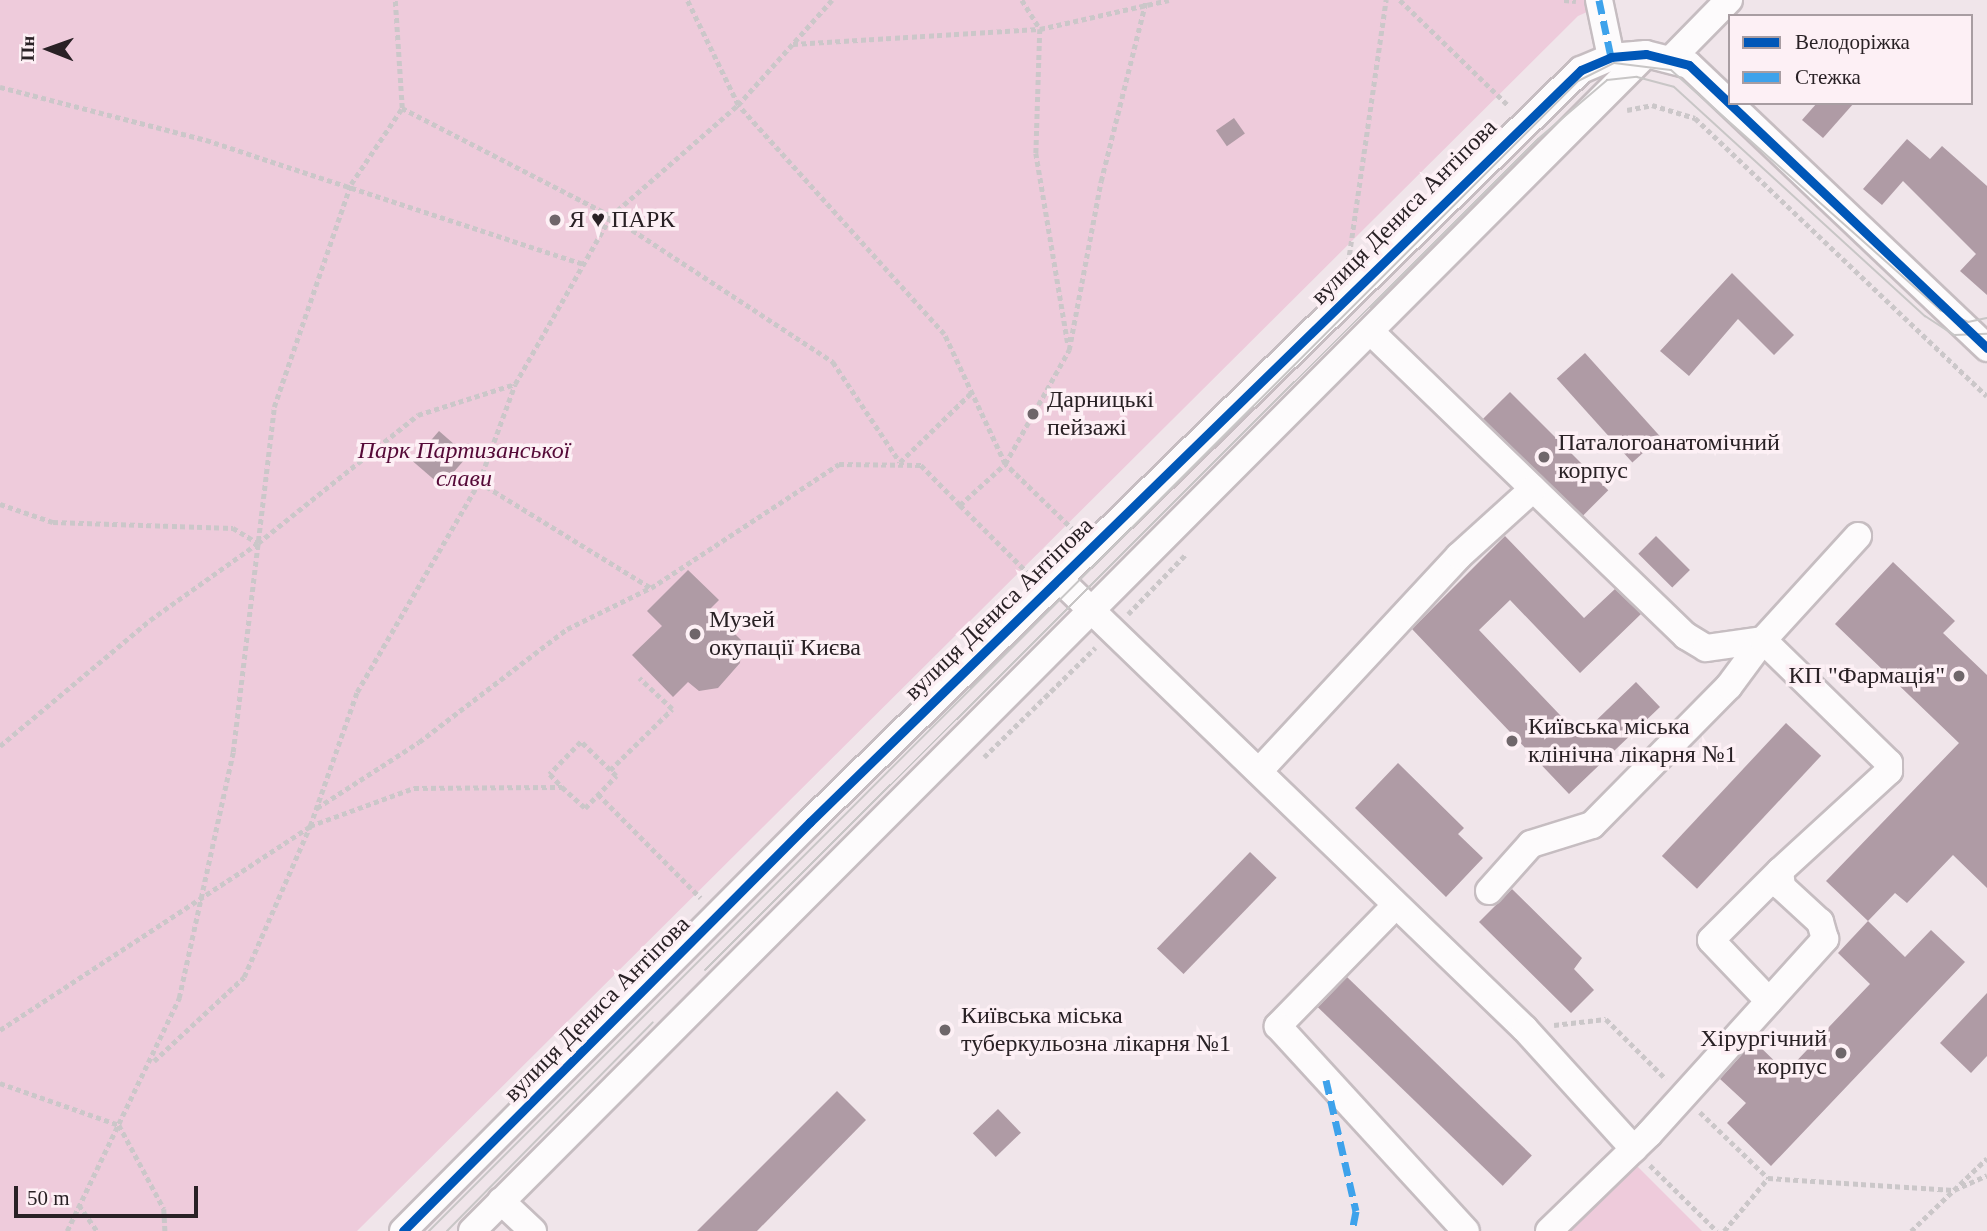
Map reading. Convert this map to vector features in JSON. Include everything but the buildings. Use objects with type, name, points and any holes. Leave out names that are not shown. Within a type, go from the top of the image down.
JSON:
[{"type":"street","points":[[1599,0],[1611,57]]},
{"type":"street","points":[[1730,0],[1674,57],[1981,332]]},
{"type":"street","points":[[472,1231],[1094,614],[1646,54]]},
{"type":"street","name":"вулиця Дениса Антіпова","points":[[403,1231],[1058,578],[1534,110],[1581,70],[1611,57],[1646,54],[1674,57]]},
{"type":"street","points":[[1371,332],[1686,636],[1706,648],[1762,640]]},
{"type":"street","points":[[1261,769],[1459,556],[1533,489]]},
{"type":"street","points":[[1489,891],[1531,844],[1592,825],[1729,686],[1762,640],[1858,536]]},
{"type":"street","points":[[1058,578],[1261,769],[1395,906],[1525,1029],[1633,1149]]},
{"type":"street","points":[[1762,640],[1889,763],[1889,771],[1780,871],[1711,940],[1769,1001]]},
{"type":"street","points":[[1549,1231],[1633,1149],[1825,939],[1820,922],[1782,887],[1780,871]]},
{"type":"street","points":[[1395,906],[1278,1026],[1466,1231]]},
{"type":"street","points":[[502,1201],[533,1231]]},
{"type":"path","points":[[67,1231],[78,1204],[152,1063],[180,998],[233,752],[274,407],[351,184],[402,108],[395,0]]},
{"type":"path","points":[[687,0],[738,105],[944,334],[1005,464],[1074,531]]},
{"type":"path","points":[[152,1063],[244,977],[310,826],[357,692],[479,481],[515,384],[611,216],[738,105],[832,0]]},
{"type":"path","points":[[1022,0],[1040,29],[1036,153],[1069,350]]},
{"type":"path","points":[[960,505],[1005,464],[1069,350],[1101,181],[1146,0]]},
{"type":"path","points":[[793,44],[1040,29],[1169,0]]},
{"type":"path","points":[[1348,269],[1385,0]]},
{"type":"path","points":[[1400,0],[1508,105]]},
{"type":"path","points":[[0,87],[351,184],[583,264]]},
{"type":"path","points":[[402,108],[611,216],[833,362],[900,462]]},
{"type":"path","points":[[1695,118],[1987,396]]},
{"type":"path","points":[[0,746],[150,620],[258,543],[418,415],[515,384]]},
{"type":"path","points":[[900,462],[971,393]]},
{"type":"path","points":[[316,809],[419,742],[567,629],[651,588],[839,464],[900,462],[921,465],[1030,575]]},
{"type":"path","points":[[479,481],[651,588]]},
{"type":"path","points":[[0,504],[53,522],[233,528],[258,543]]},
{"type":"path","points":[[610,770],[672,709],[639,678]]},
{"type":"path","points":[[581,742],[610,770],[616,776],[584,808],[550,774],[581,742]]},
{"type":"path","points":[[0,1030],[203,892],[310,826],[414,788],[562,787]]},
{"type":"path","points":[[598,794],[708,905]]},
{"type":"path","points":[[1525,1029],[1606,1018],[1768,1178],[1954,1190],[1987,1175]]},
{"type":"path","points":[[0,1083],[119,1125],[164,1209],[165,1231]]},
{"type":"path","points":[[1633,1149],[1717,1231]]},
{"type":"path","points":[[1911,1231],[1987,1158]]},
{"type":"path","points":[[1724,1231],[1768,1178]]},
{"type":"path","points":[[78,1204],[97,1231]]},
{"type":"green space","name":"Парк Партизанської слави","points":[[0,0],[1614,0],[1578,16],[357,1231],[0,1231]]},
{"type":"green space","points":[[1635,1164],[1702,1231],[1568,1231]]},
{"type":"tram line","points":[[429,1231],[1578,81],[1614,63],[1671,70],[1940,310],[1968,322],[1987,318]]},
{"type":"tram line","points":[[705,970],[1538,139],[1607,80],[1637,77],[1674,87],[1925,316],[1954,335],[1987,334]]},
{"type":"tram line","points":[[447,1231],[653,1022]]},
{"type":"marked path","points":[[1599,0],[1611,57]]},
{"type":"marked path","points":[[1326,1080],[1356,1211],[1352,1231]]},
{"type":"cycle path","points":[[403,1231],[810,822],[1581,70],[1611,57],[1646,54],[1689,65],[1728,102]]},
{"type":"cycle path","points":[[1731,105],[1987,348]]},
{"type":"place","name":"Я ♥ ПАРК","points":[[555,220]]},
{"type":"place","name":"Дарницькі пейзажі","points":[[1033,414]]},
{"type":"place","name":"Паталогоанатомічний корпус","points":[[1544,457]]},
{"type":"place","name":"Музей окупації Києва","points":[[695,634]]},
{"type":"place","name":"КП \"Фармація\"","points":[[1959,676]]},
{"type":"place","name":"Київська міська клінічна лікарня №1","points":[[1512,741]]},
{"type":"place","name":"Київська міська туберкульозна лікарня №1","points":[[945,1030]]},
{"type":"place","name":"Хірургічний корпус","points":[[1841,1053]]}]
